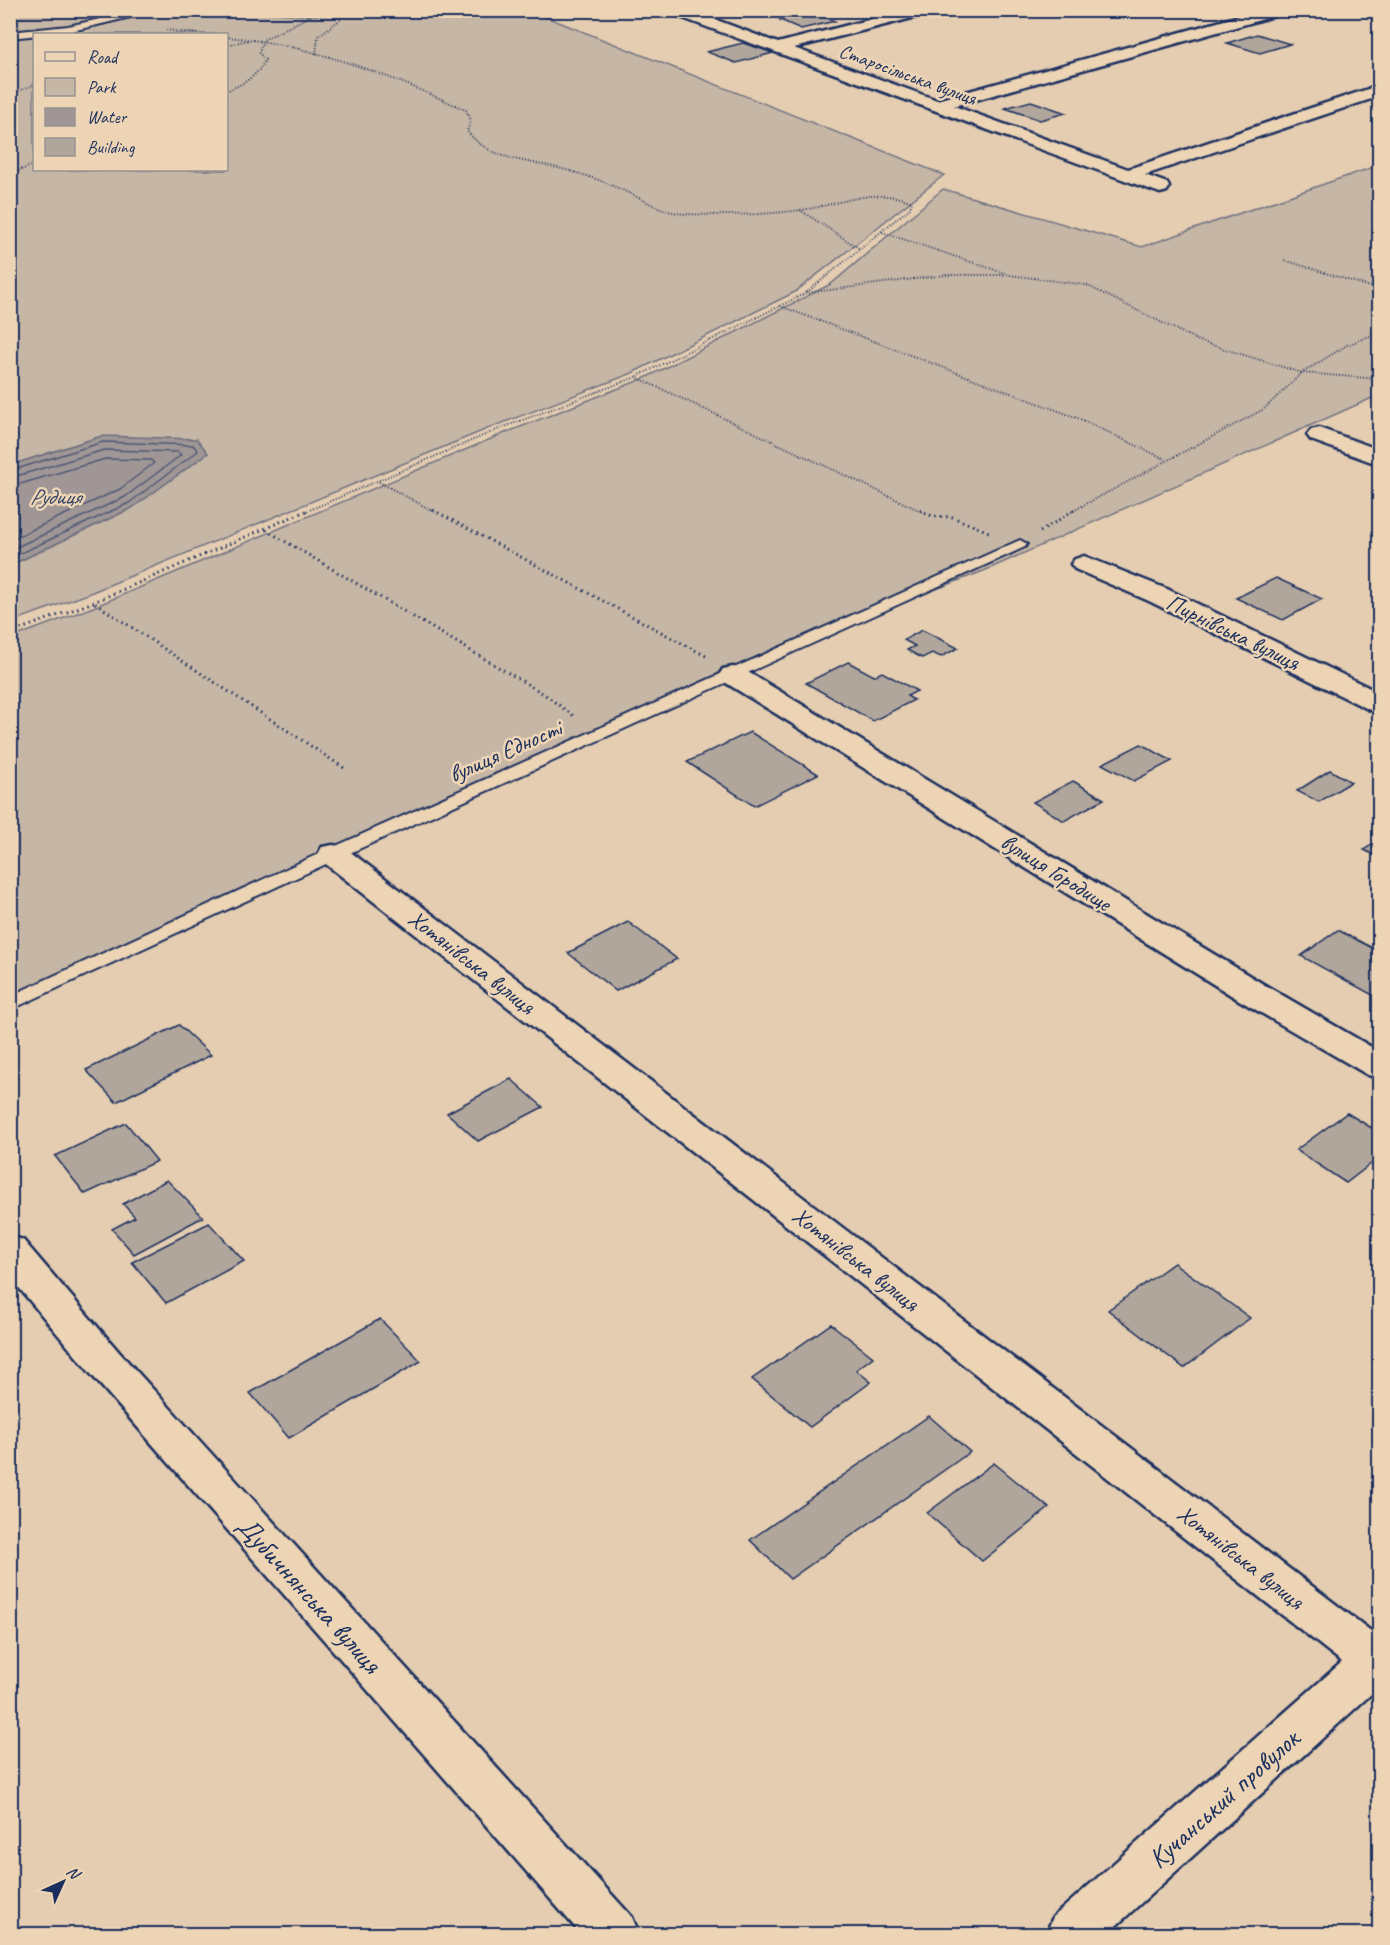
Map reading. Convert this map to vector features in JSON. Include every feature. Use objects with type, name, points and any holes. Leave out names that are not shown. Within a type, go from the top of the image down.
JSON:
[{"type":"street","name":"Старосільська вулиця","points":[[674,10],[1160,187]]},
{"type":"street","points":[[776,48],[927,10]]},
{"type":"street","points":[[935,106],[1280,10]]},
{"type":"street","points":[[1128,175],[1380,90]]},
{"type":"street","points":[[1319,435],[1380,458]]},
{"type":"street","name":"Пирнівська вулиця","points":[[1084,564],[1158,595],[1380,704]]},
{"type":"street","name":"вулиця Городище","points":[[736,674],[1251,992],[1380,1066]]},
{"type":"street","name":"Хотянівська вулиця","points":[[333,854],[1377,1663]]},
{"type":"street","name":"Дубичнянська вулиця","points":[[10,1250],[105,1363],[614,1935]]},
{"type":"street","name":"Кучанський провулок","points":[[1071,1935],[1377,1663]]},
{"type":"lane","points":[[10,35],[68,29],[156,10]]},
{"type":"lane","name":"вулиця Єдності","points":[[10,1004],[333,854],[1020,544]]},
{"type":"path","points":[[242,10],[310,16],[353,10]]},
{"type":"path","points":[[316,54],[318,36],[340,20],[342,13]]},
{"type":"path","points":[[262,40],[310,16]]},
{"type":"path","points":[[10,633],[94,602],[499,429],[636,377],[806,293],[910,208],[912,202],[903,197],[888,194],[871,194],[800,210],[692,214],[670,212],[604,182],[503,156],[485,148],[473,140],[467,131],[471,120],[466,110],[377,73],[257,38],[228,37]]},
{"type":"path","points":[[228,45],[257,38]]},
{"type":"path","points":[[228,90],[249,81],[263,67],[265,60],[259,53],[262,40]]},
{"type":"path","points":[[10,94],[33,84]]},
{"type":"path","points":[[10,174],[33,165]]},
{"type":"path","points":[[800,210],[860,249]]},
{"type":"path","points":[[882,231],[1010,275]]},
{"type":"path","points":[[1284,260],[1380,290]]},
{"type":"path","points":[[806,293],[946,275],[1010,275],[1086,285],[1199,341],[1302,373],[1380,380]]},
{"type":"path","points":[[780,306],[1080,419],[1165,460]]},
{"type":"path","points":[[636,377],[932,516],[952,517],[1020,544],[1084,504],[1264,409],[1302,373],[1347,345],[1380,332]]},
{"type":"path","points":[[379,482],[736,674]]},
{"type":"path","points":[[265,530],[544,694],[599,734]]},
{"type":"path","points":[[94,602],[347,770]]},
{"type":"green space","points":[[11,11],[531,11],[944,175],[795,292],[630,374],[492,427],[85,595],[11,622],[11,565],[132,508],[102,436],[11,465]]},
{"type":"green space","points":[[1379,165],[1379,395],[986,570],[731,668],[11,997],[11,638],[96,606],[505,433],[645,378],[831,284],[943,189],[1142,247]]},
{"type":"water","name":"Рудиця","points":[[102,436],[197,439],[208,453],[132,508],[11,565],[11,465]]},
{"type":"building","points":[[814,13],[835,21],[801,29],[780,20]]},
{"type":"building","points":[[1257,34],[1290,44],[1260,53],[1227,43]]},
{"type":"building","points":[[743,43],[773,53],[736,63],[707,52]]},
{"type":"building","points":[[1031,101],[1066,113],[1040,120],[1005,108]]},
{"type":"building","points":[[1276,578],[1322,599],[1283,620],[1236,598]]},
{"type":"building","points":[[922,630],[958,648],[941,657],[932,653],[922,658],[907,650],[915,646],[904,640]]},
{"type":"building","points":[[848,662],[874,676],[882,672],[917,691],[907,696],[914,700],[873,721],[806,683]]},
{"type":"building","points":[[750,732],[818,774],[754,806],[687,762]]},
{"type":"building","points":[[1141,744],[1172,761],[1134,781],[1102,764]]},
{"type":"building","points":[[1330,770],[1351,782],[1319,802],[1297,791]]},
{"type":"building","points":[[1073,781],[1104,799],[1064,821],[1033,802]]},
{"type":"building","points":[[1379,840],[1380,858],[1364,850]]},
{"type":"building","points":[[628,922],[677,959],[616,991],[568,953]]},
{"type":"building","points":[[1338,930],[1380,952],[1380,997],[1378,998],[1301,956]]},
{"type":"building","points":[[179,1025],[211,1055],[116,1102],[86,1070]]},
{"type":"building","points":[[511,1079],[543,1107],[478,1141],[447,1113]]},
{"type":"building","points":[[1347,1113],[1380,1133],[1380,1157],[1346,1183],[1296,1150]]},
{"type":"building","points":[[126,1123],[157,1161],[85,1194],[55,1156]]},
{"type":"building","points":[[167,1180],[203,1217],[134,1254],[112,1229],[135,1217],[123,1204]]},
{"type":"building","points":[[209,1223],[244,1261],[166,1303],[132,1262]]},
{"type":"building","points":[[1174,1263],[1250,1318],[1184,1368],[1108,1310]]},
{"type":"building","points":[[380,1319],[421,1361],[289,1438],[250,1393]]},
{"type":"building","points":[[831,1324],[873,1357],[856,1370],[871,1382],[810,1427],[752,1379]]},
{"type":"building","points":[[929,1416],[970,1452],[790,1579],[750,1540]]},
{"type":"building","points":[[994,1463],[1049,1508],[982,1561],[927,1513]]}]
